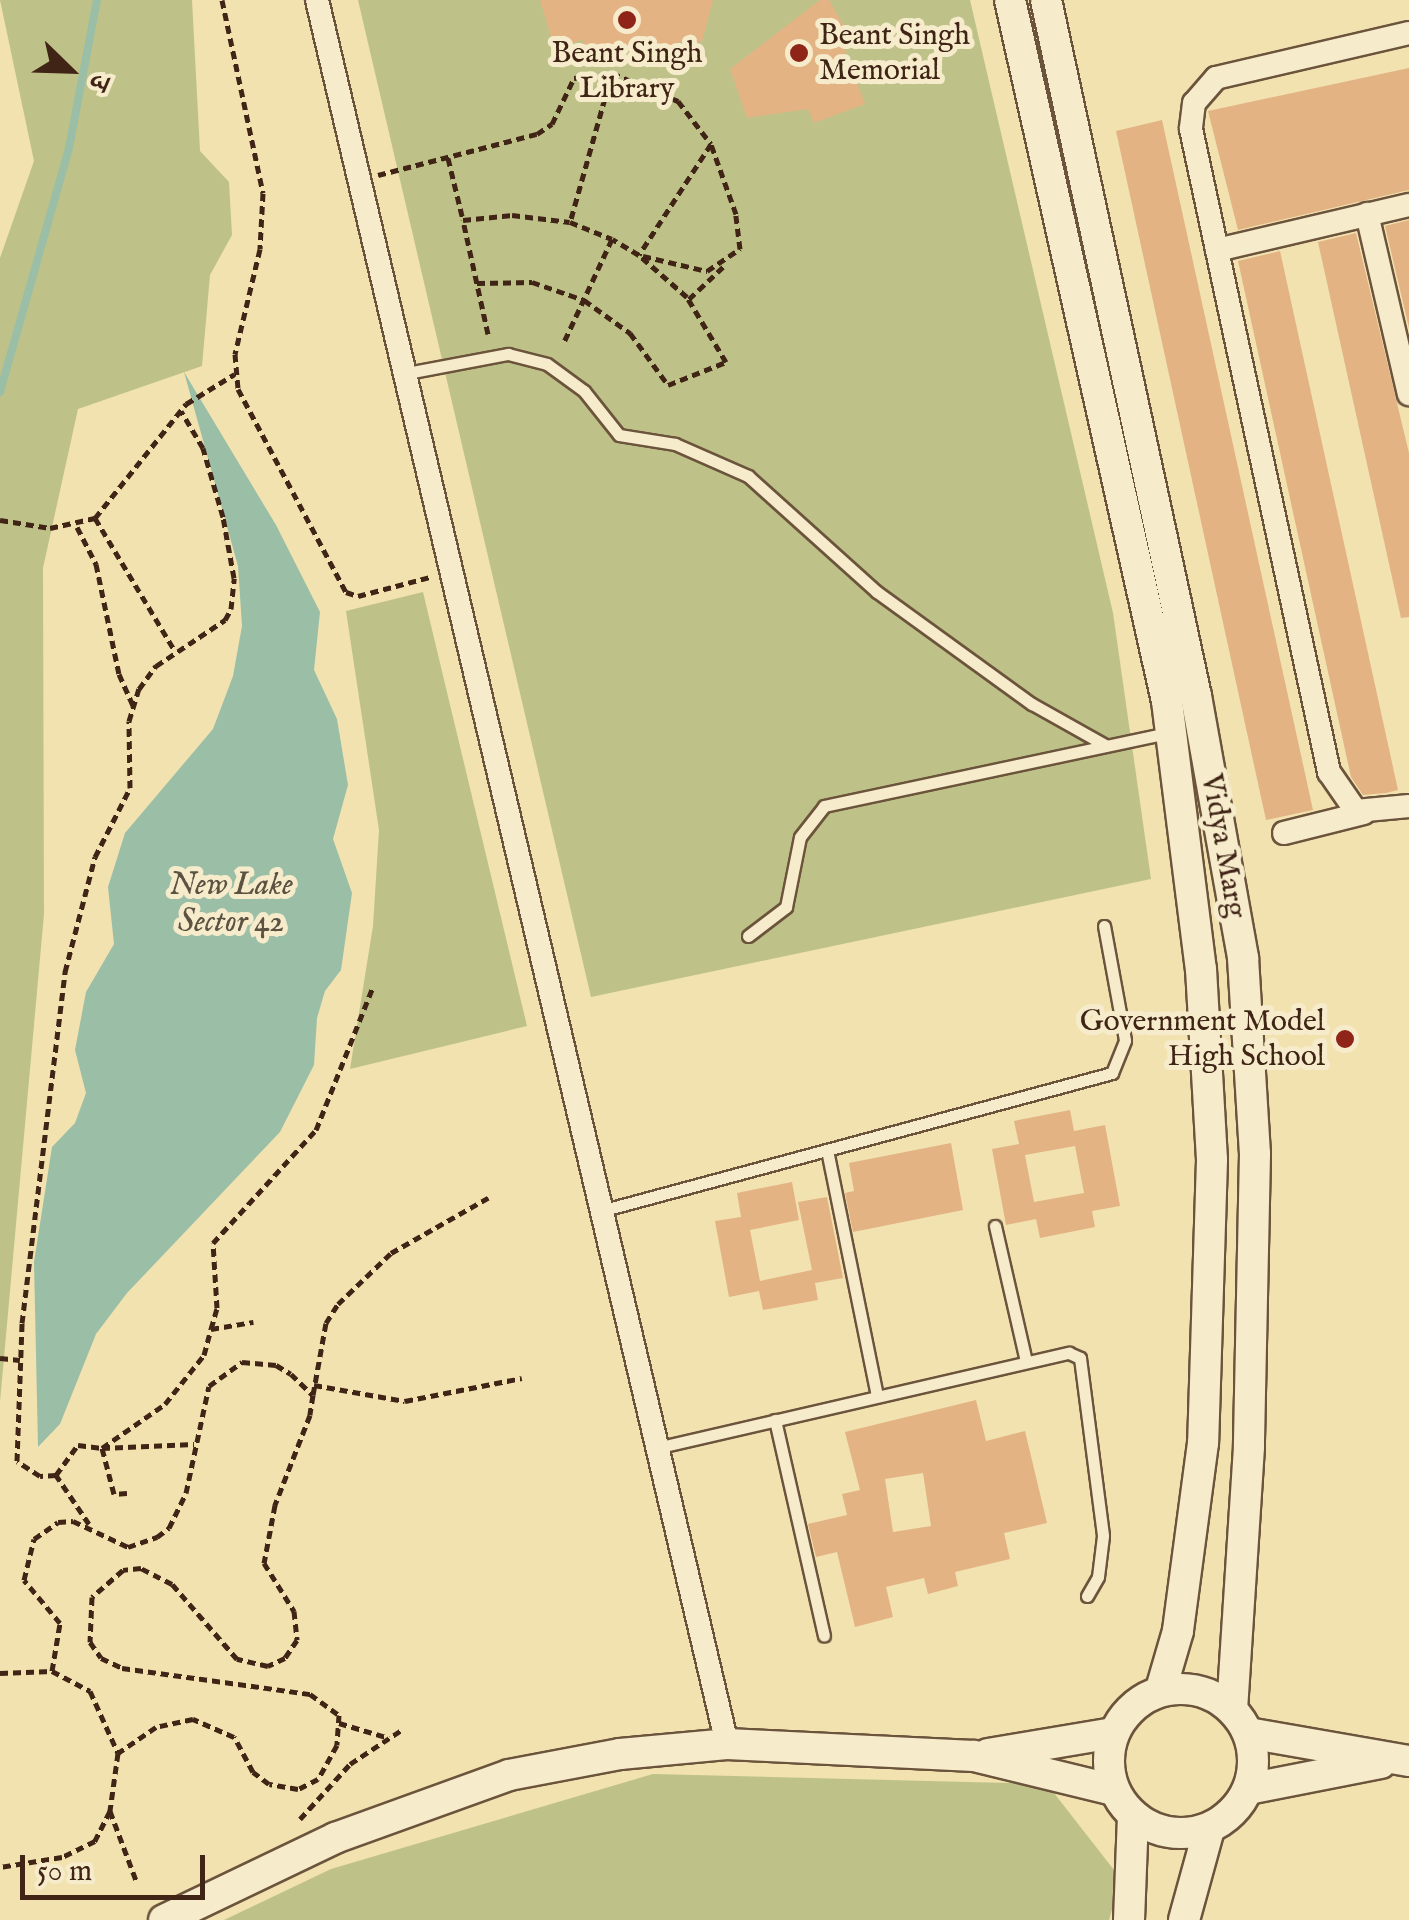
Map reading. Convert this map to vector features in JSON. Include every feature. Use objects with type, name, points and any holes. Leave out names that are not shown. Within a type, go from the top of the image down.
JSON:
[{"type":"main road","name":"Vidya Marg","points":[[1010,0],[1076,276],[1172,732],[1201,970],[1212,1160],[1203,1443],[1178,1631],[1161,1689]]},
{"type":"main road","name":"Vidya Marg","points":[[1046,0],[1196,696],[1244,958],[1255,1174],[1240,1720]]},
{"type":"main road","points":[[1240,1720],[1254,1757],[1248,1789],[1232,1814],[1209,1829],[1185,1834],[1153,1829],[1133,1817],[1113,1790],[1108,1760],[1113,1734],[1132,1707],[1161,1689],[1209,1693],[1240,1720],[1403,1760]]},
{"type":"main road","points":[[974,1756],[1113,1734]]},
{"type":"main road","points":[[164,1920],[336,1838],[509,1774],[620,1754],[726,1744],[974,1756],[1113,1790]]},
{"type":"main road","points":[[1248,1789],[1403,1760]]},
{"type":"main road","points":[[1129,1920],[1133,1817]]},
{"type":"main road","points":[[1184,1920],[1209,1829]]},
{"type":"street","points":[[317,0],[604,1210],[726,1744]]},
{"type":"street","points":[[1364,813],[1341,797],[1328,772],[1191,129],[1194,103],[1207,85],[1230,72],[1409,33]]},
{"type":"street","points":[[1217,250],[1409,205]]},
{"type":"street","points":[[1367,214],[1409,394]]},
{"type":"street","points":[[1284,833],[1409,806]]},
{"type":"lane","points":[[407,372],[508,354],[547,364],[584,391],[619,435],[675,444],[748,476],[877,592],[1032,704],[1105,746]]},
{"type":"lane","points":[[748,936],[786,907],[800,837],[824,806],[1172,732]]},
{"type":"lane","points":[[604,1210],[1112,1073],[1125,1040],[1104,926]]},
{"type":"lane","points":[[826,1150],[877,1396]]},
{"type":"lane","points":[[995,1226],[1026,1361]]},
{"type":"lane","points":[[656,1448],[1057,1354],[1080,1358],[1103,1536],[1098,1577],[1087,1596]]},
{"type":"lane","points":[[774,1420],[824,1636]]},
{"type":"path","points":[[222,0],[262,193],[260,249],[234,374],[346,592],[358,596],[452,572]]},
{"type":"path","points":[[362,179],[544,130],[574,78],[612,72],[678,100],[712,144],[742,242],[689,300]]},
{"type":"path","points":[[570,222],[612,72]]},
{"type":"path","points":[[639,255],[712,144]]},
{"type":"path","points":[[448,158],[488,334]]},
{"type":"path","points":[[464,220],[512,215],[570,222],[612,239],[639,255],[689,300],[726,362],[668,385],[630,333],[584,300],[532,282],[478,284]]},
{"type":"path","points":[[564,342],[612,239]]},
{"type":"path","points":[[639,255],[707,271],[725,264]]},
{"type":"path","points":[[0,520],[50,528],[77,527],[95,518],[186,404],[234,374]]},
{"type":"path","points":[[56,1475],[40,1476],[17,1461],[20,1360],[58,1008],[88,878],[130,788],[134,707],[139,689],[173,648],[225,620],[234,578],[203,448],[180,412]]},
{"type":"path","points":[[95,518],[173,648]]},
{"type":"path","points":[[77,527],[96,564],[119,674],[134,707]]},
{"type":"path","points":[[102,1448],[165,1404],[188,1380],[216,1308],[213,1242],[316,1130],[372,989]]},
{"type":"path","points":[[118,1753],[156,1727],[193,1719],[234,1736],[253,1772],[269,1784],[298,1790],[328,1765],[339,1715],[310,1694],[122,1668],[100,1658],[88,1623],[92,1597],[106,1580],[141,1568],[172,1584],[237,1659],[268,1666],[285,1658],[297,1640],[294,1611],[272,1585],[265,1540],[302,1445],[326,1323],[363,1276],[440,1221],[488,1198]]},
{"type":"path","points":[[211,1329],[253,1322]]},
{"type":"path","points":[[0,1358],[20,1360]]},
{"type":"path","points":[[52,1671],[60,1624],[24,1580],[26,1554],[34,1539],[58,1522],[92,1526],[128,1547],[169,1528],[186,1493],[208,1386],[242,1362],[276,1364],[313,1394]]},
{"type":"path","points":[[314,1385],[405,1401],[522,1378]]},
{"type":"path","points":[[56,1475],[78,1444],[102,1448],[194,1444]]},
{"type":"path","points":[[102,1448],[114,1494],[127,1492]]},
{"type":"path","points":[[56,1475],[92,1526]]},
{"type":"path","points":[[0,1673],[52,1671],[90,1690],[118,1753],[110,1811],[95,1841],[82,1849],[0,1867]]},
{"type":"path","points":[[340,1723],[389,1738]]},
{"type":"path","points":[[300,1819],[350,1764],[403,1729]]},
{"type":"path","points":[[110,1811],[136,1884]]},
{"type":"green space","points":[[0,0],[192,0],[200,151],[229,182],[232,235],[210,275],[202,366],[78,409],[43,568],[44,914],[0,1402],[0,258],[34,161]]},
{"type":"green space","points":[[358,0],[970,0],[1113,613],[1151,879],[591,997]]},
{"type":"green space","points":[[423,592],[527,1026],[350,1069],[373,926],[379,830],[346,611]]},
{"type":"green space","points":[[653,1774],[1047,1784],[1121,1879],[1109,1920],[224,1920],[331,1869]]},
{"type":"water","name":"New Lake Sector 42","points":[[184,372],[276,525],[320,612],[314,670],[337,719],[348,785],[333,839],[352,893],[341,970],[325,991],[317,1018],[314,1065],[280,1132],[127,1293],[96,1334],[60,1424],[38,1447],[34,1262],[52,1147],[75,1123],[86,1093],[75,1050],[86,992],[114,944],[108,887],[125,833],[213,729],[233,676],[242,626],[238,566]]},
{"type":"building","name":"Beant Singh Library","points":[[540,0],[713,0],[702,42],[680,42],[674,61],[627,51],[586,57],[583,40],[554,47]]},
{"type":"building","name":"Beant Singh Memorial","points":[[820,0],[829,0],[848,33],[840,37],[865,104],[814,123],[808,109],[747,118],[730,69]]},
{"type":"building","points":[[1409,68],[1409,190],[1238,230],[1208,111]]},
{"type":"building","points":[[1162,120],[1313,810],[1266,820],[1116,131]]},
{"type":"building","points":[[1409,220],[1409,328],[1385,226]]},
{"type":"building","points":[[1356,233],[1409,453],[1409,617],[1401,618],[1318,242]]},
{"type":"building","points":[[1280,251],[1398,790],[1386,793],[1363,795],[1351,777],[1238,261]]},
{"type":"building","points":[[1070,1110],[1074,1131],[1105,1125],[1120,1206],[1092,1211],[1095,1227],[1040,1238],[1036,1219],[1006,1225],[992,1149],[1019,1144],[1014,1121]],"holes":[[[1075,1146],[1084,1193],[1034,1202],[1025,1155]]]},
{"type":"building","points":[[951,1143],[963,1210],[853,1232],[845,1193],[854,1191],[849,1163]]},
{"type":"building","points":[[792,1182],[799,1220],[750,1230],[760,1281],[812,1270],[798,1202],[827,1197],[843,1278],[815,1283],[818,1300],[763,1310],[759,1291],[729,1297],[715,1221],[741,1217],[737,1193]]},
{"type":"building","points":[[976,1400],[986,1441],[1025,1431],[1047,1523],[1004,1533],[1010,1559],[955,1572],[958,1586],[928,1594],[924,1578],[886,1587],[893,1617],[855,1627],[837,1552],[816,1557],[808,1524],[847,1515],[842,1494],[860,1490],[845,1432]],"holes":[[[923,1473],[931,1526],[893,1532],[885,1479]]]},
{"type":"waterway","points":[[0,392],[69,148],[97,0]]},
{"type":"place","name":"Beant Singh Library","points":[[627,20]]},
{"type":"place","name":"Beant Singh Memorial","points":[[799,53]]},
{"type":"place","name":"Government Model High School","points":[[1345,1039]]}]
